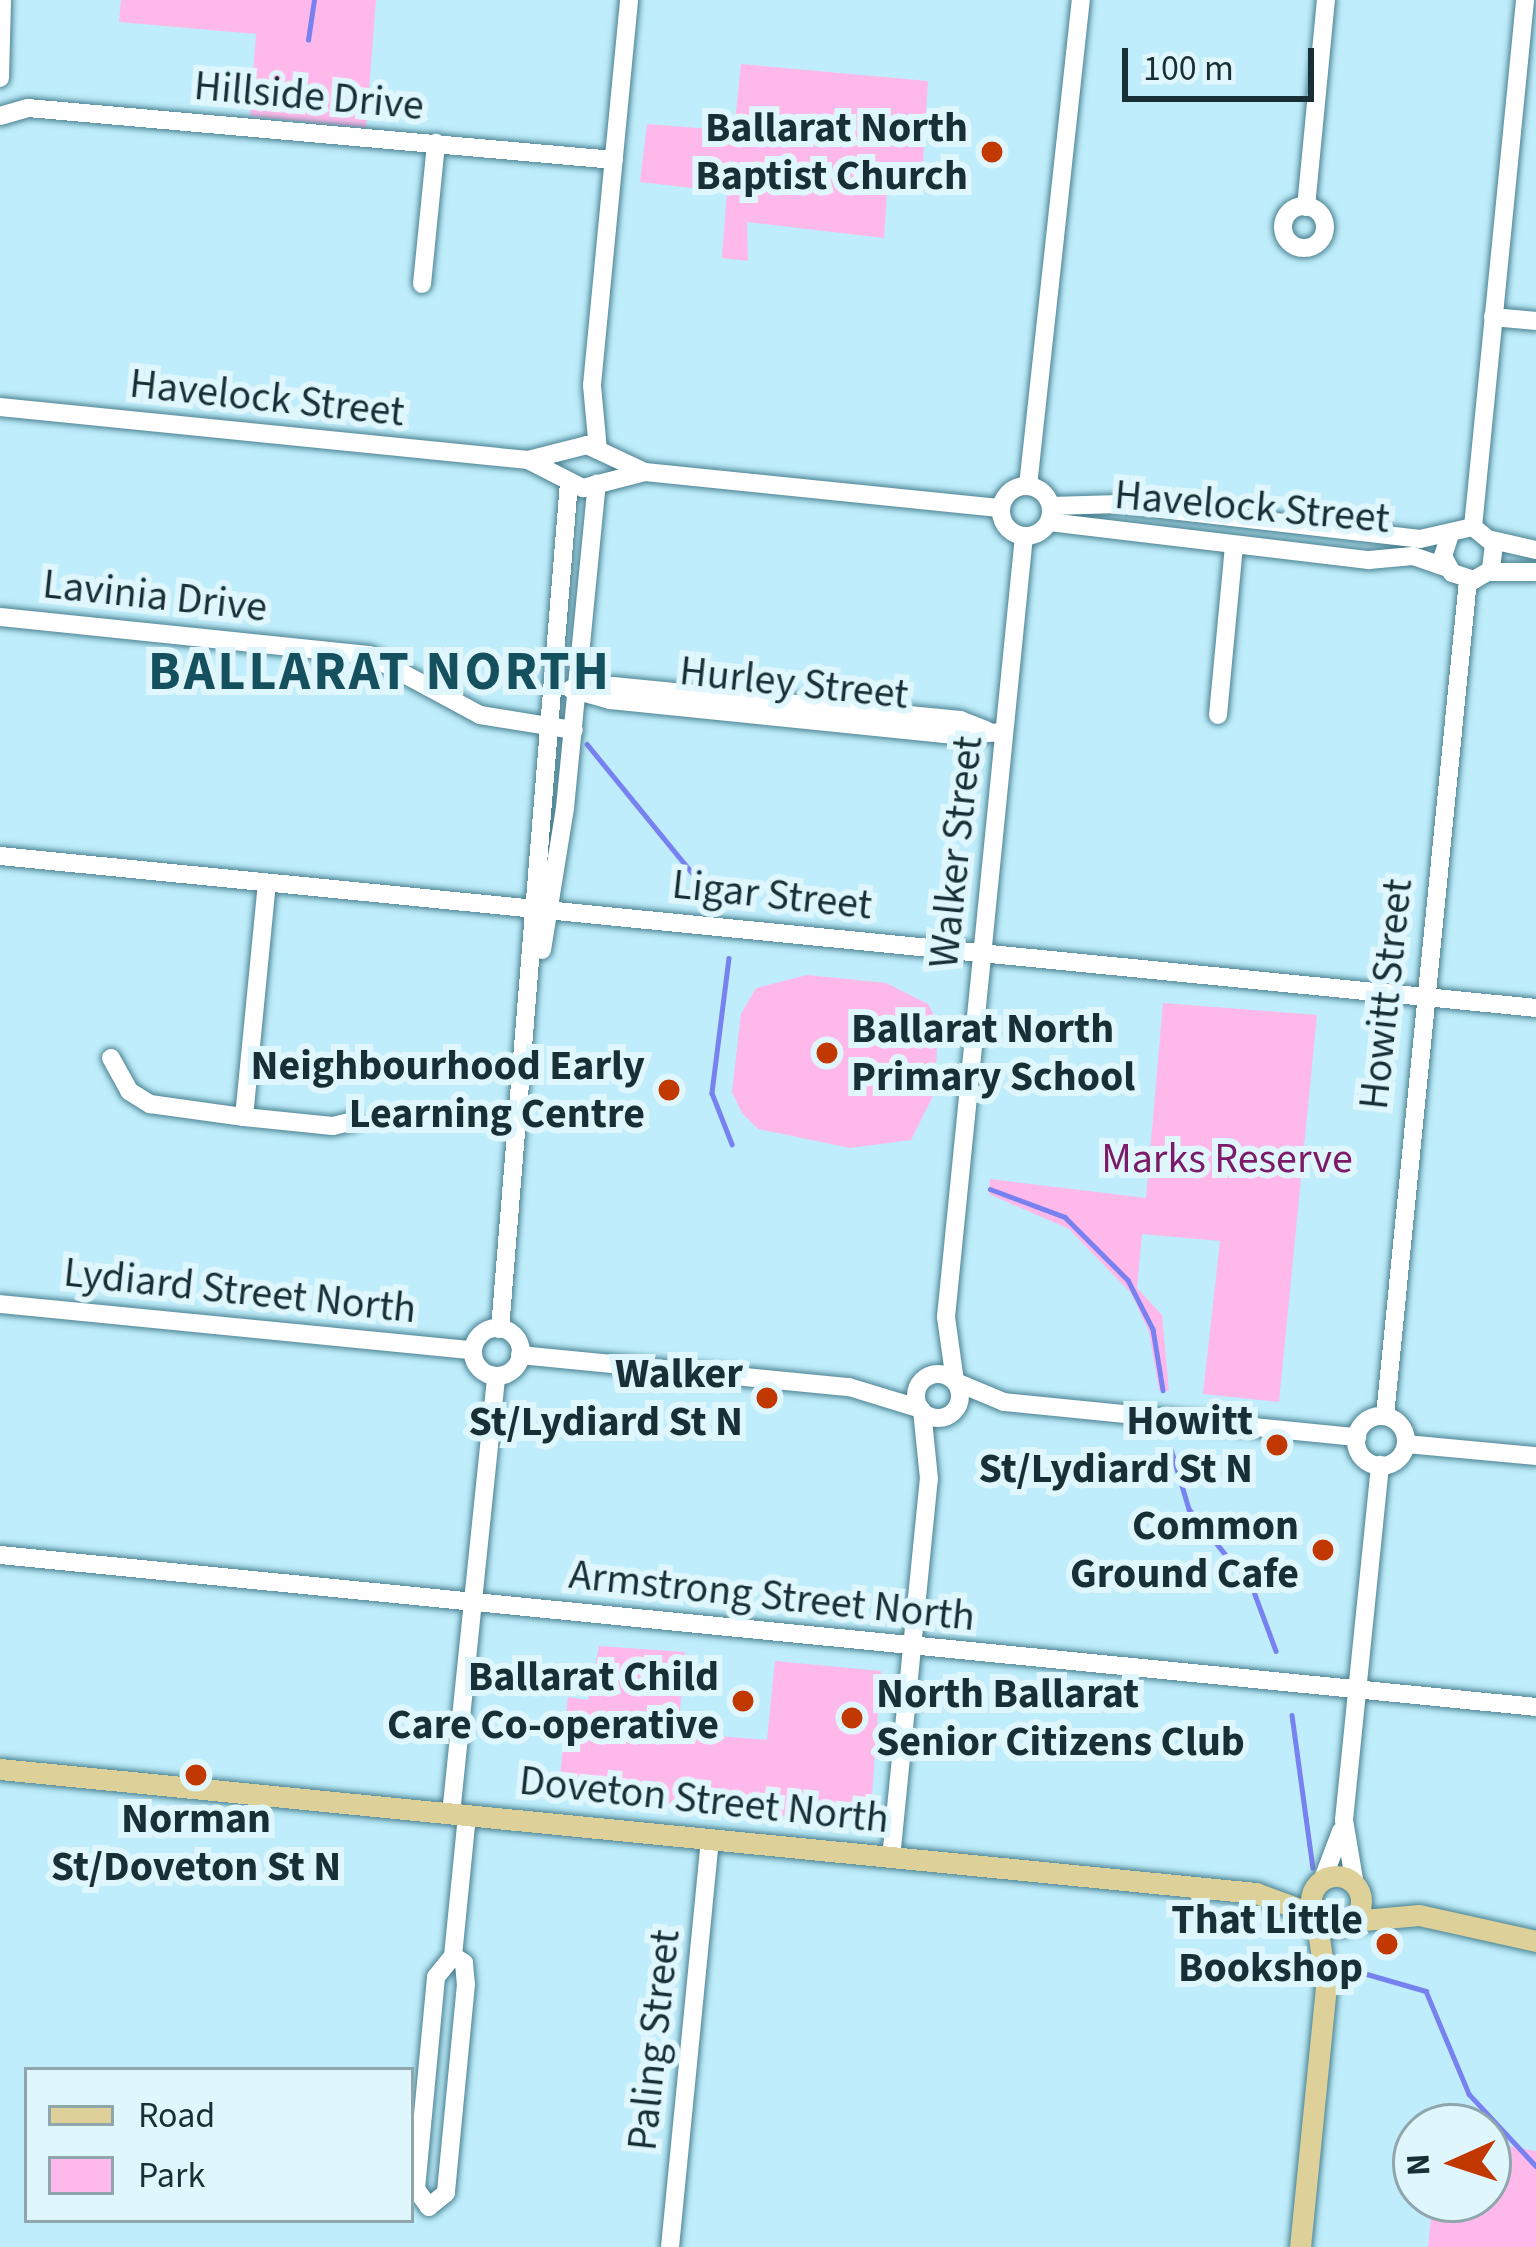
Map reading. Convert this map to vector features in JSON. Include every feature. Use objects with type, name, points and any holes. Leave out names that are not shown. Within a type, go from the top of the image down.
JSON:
[{"type":"main road","name":"Doveton Street North","points":[[0,1769],[1256,1893],[1316,1916]]},
{"type":"main road","points":[[1300,2247],[1326,1986],[1311,1894],[1322,1880],[1340,1876],[1419,1916],[1536,1941]]},
{"type":"main road","name":"Doveton Street North","points":[[1256,1893],[1322,1880]]},
{"type":"main road","points":[[1326,1986],[1361,1905],[1356,1886]]},
{"type":"main road","points":[[1316,1916],[1333,1926],[1419,1916]]},
{"type":"street","points":[[0,78],[2,0]]},
{"type":"street","points":[[541,909],[574,730],[587,691],[599,451],[592,385],[629,0]]},
{"type":"street","points":[[1028,486],[1007,494],[1001,508],[1004,524],[1024,536],[1050,514],[1028,486],[1081,0]]},
{"type":"street","points":[[1306,207],[1326,0]]},
{"type":"street","points":[[1473,527],[1525,0]]},
{"type":"street","name":"Hillside Drive","points":[[0,116],[34,108],[614,160]]},
{"type":"street","points":[[422,284],[436,143]]},
{"type":"street","points":[[1493,317],[1536,321]]},
{"type":"street","points":[[500,1329],[541,909],[544,727],[568,481],[563,460],[572,448],[592,385]]},
{"type":"street","name":"Havelock Street","points":[[0,407],[528,460],[572,448]]},
{"type":"street","points":[[572,448],[599,451],[645,472],[1001,508]]},
{"type":"street","name":"Havelock Street","points":[[528,460],[568,481]]},
{"type":"street","points":[[568,481],[598,483],[645,472]]},
{"type":"street","name":"Havelock Street","points":[[1050,514],[1119,504],[1450,536]]},
{"type":"street","name":"Havelock Street","points":[[1050,514],[1234,546],[1369,560],[1413,556],[1448,568]]},
{"type":"street","points":[[1473,527],[1450,536],[1448,568],[1468,580],[1488,572],[1536,572]]},
{"type":"street","points":[[1473,527],[1492,540],[1536,550]]},
{"type":"street","name":"Walker Street","points":[[921,1410],[916,1393],[946,1318],[982,952],[995,731],[1024,536]]},
{"type":"street","points":[[1488,572],[1492,540]]},
{"type":"street","points":[[1218,715],[1234,546]]},
{"type":"street","name":"Howitt Street","points":[[1385,1416],[1468,580]]},
{"type":"street","name":"Lavinia Drive","points":[[0,617],[368,655],[480,715],[574,730]]},
{"type":"street","name":"Hurley Street","points":[[548,687],[587,691],[613,686],[960,720],[995,731]]},
{"type":"street","name":"Ligar Street","points":[[0,856],[1536,1008]]},
{"type":"street","points":[[244,1117],[267,883]]},
{"type":"street","points":[[111,1058],[129,1091],[150,1104],[333,1126],[353,1121]]},
{"type":"street","name":"Lydiard Street North","points":[[0,1304],[473,1350]]},
{"type":"street","name":"Walker Street","points":[[946,1318],[955,1382],[952,1413]]},
{"type":"street","points":[[500,1329],[517,1340],[520,1355],[512,1371],[496,1376],[480,1370],[473,1350],[482,1334],[500,1329]]},
{"type":"street","points":[[520,1355],[849,1387],[921,1410],[952,1413],[1004,1402]]},
{"type":"street","points":[[453,1956],[466,1974],[460,2054],[446,2193],[430,2207],[416,2197],[418,2166],[436,1977],[453,1956],[472,1602],[496,1376]]},
{"type":"street","points":[[849,1387],[926,1377],[955,1382],[1004,1402],[1357,1437]]},
{"type":"street","points":[[891,1858],[929,1479],[921,1410]]},
{"type":"street","points":[[929,1479],[952,1413]]},
{"type":"street","points":[[1385,1416],[1403,1429],[1406,1444],[1397,1460],[1380,1466],[1361,1454],[1357,1437],[1368,1419],[1385,1416]]},
{"type":"street","points":[[1406,1444],[1536,1456]]},
{"type":"street","points":[[1322,1880],[1344,1820],[1380,1466]]},
{"type":"street","name":"Armstrong Street North","points":[[0,1556],[1536,1707]]},
{"type":"street","points":[[1344,1820],[1356,1886]]},
{"type":"street","name":"Paling Street","points":[[670,2247],[710,1839]]},
{"type":"green space","points":[[121,0],[376,0],[366,128],[250,116],[256,34],[119,22]]},
{"type":"green space","points":[[741,64],[928,81],[921,193],[887,191],[884,238],[747,222],[748,261],[722,258],[727,192],[640,182],[647,124],[734,131]]},
{"type":"green space","points":[[807,975],[886,983],[928,1004],[938,1023],[935,1092],[911,1140],[850,1148],[758,1129],[742,1113],[732,1092],[741,1014],[756,988]]},
{"type":"green space","name":"Marks Reserve","points":[[1163,1003],[1317,1015],[1279,1402],[1203,1394],[1220,1241],[1142,1234],[1137,1288],[1162,1315],[1169,1391],[1159,1390],[1149,1332],[1131,1293],[1069,1229],[989,1194],[990,1179],[1146,1198]]},
{"type":"green space","points":[[599,1646],[685,1652],[678,1733],[767,1740],[775,1661],[881,1671],[870,1823],[558,1797],[568,1697],[588,1700]]},
{"type":"green space","points":[[1512,2146],[1536,2151],[1536,2247],[1428,2247],[1430,2223],[1512,2223]]},
{"type":"waterway","points":[[308,40],[314,0]]},
{"type":"waterway","points":[[587,744],[710,895]]},
{"type":"waterway","points":[[729,958],[712,1093],[732,1144]]},
{"type":"waterway","points":[[990,1189],[1065,1217],[1128,1280],[1153,1329],[1163,1390]]},
{"type":"waterway","points":[[1171,1449],[1189,1509],[1253,1589],[1276,1651]]},
{"type":"waterway","points":[[1292,1715],[1313,1868]]},
{"type":"waterway","points":[[1360,1972],[1426,1991],[1469,2094],[1536,2166]]},
{"type":"place","name":"Ballarat North Baptist Church","points":[[992,152]]},
{"type":"place","name":"Ballarat North Primary School","points":[[827,1053]]},
{"type":"place","name":"Neighbourhood Early Learning Centre","points":[[669,1090]]},
{"type":"place","name":"Walker St/Lydiard St N","points":[[767,1398]]},
{"type":"place","name":"Howitt St/Lydiard St N","points":[[1277,1445]]},
{"type":"place","name":"Common Ground Cafe","points":[[1323,1550]]},
{"type":"place","name":"Ballarat Child Care Co-operative","points":[[743,1701]]},
{"type":"place","name":"North Ballarat Senior Citizens Club","points":[[852,1718]]},
{"type":"place","name":"Norman St/Doveton St N","points":[[196,1775]]},
{"type":"place","name":"That Little Bookshop","points":[[1387,1944]]},
{"type":"district","name":"BALLARAT NORTH","points":[[380,673]]}]
